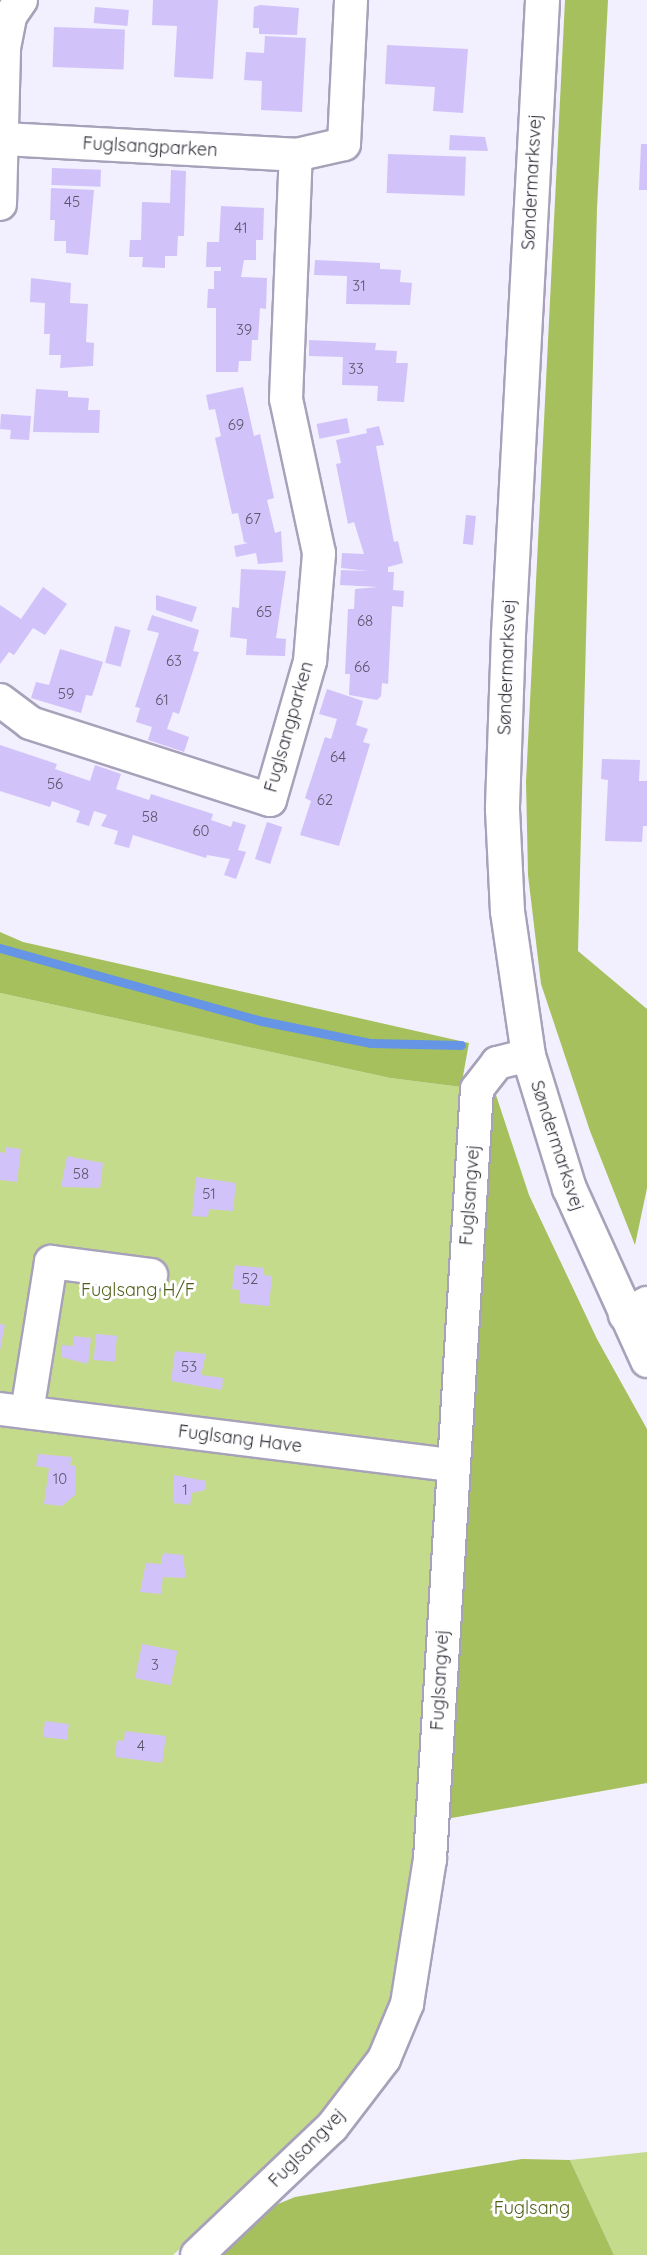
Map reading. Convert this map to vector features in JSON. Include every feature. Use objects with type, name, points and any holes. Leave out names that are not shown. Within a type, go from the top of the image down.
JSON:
[{"type":"street","points":[[0,204],[4,139],[2,48],[10,16],[21,0]]},
{"type":"street","name":"Fuglsangparken","points":[[4,139],[296,155],[344,144],[351,0]]},
{"type":"street","name":"Søndermarksvej","points":[[542,0],[502,809],[507,911],[528,1055],[568,1188],[636,1309],[647,1360]]},
{"type":"street","name":"Fuglsangparken","points":[[0,700],[30,723],[270,800],[310,662],[319,553],[286,399],[296,155]]},
{"type":"street","name":"Fuglsangvej","points":[[197,2255],[332,2127],[384,2059],[407,2004],[430,1859],[452,1465],[477,1089],[497,1063],[528,1055]]},
{"type":"street","name":"Fuglsang Have","points":[[151,1275],[51,1262],[14,1411],[452,1465]]},
{"type":"green space","points":[[565,0],[608,0],[597,208],[578,951],[647,1009],[647,1188],[635,1245],[590,1131],[541,984],[528,875],[526,782]]},
{"type":"green space","points":[[0,932],[23,942],[469,1043],[461,1087],[390,1078],[0,993]]},
{"type":"green space","name":"Fuglsang H/F","points":[[0,993],[390,1078],[461,1087],[417,1856],[393,2002],[369,2052],[333,2110],[173,2255],[0,2255]]},
{"type":"green space","points":[[494,1089],[529,1195],[597,1339],[647,1429],[647,1783],[446,1819],[484,1113]]},
{"type":"green space","points":[[647,2152],[647,2255],[614,2255],[570,2160]]},
{"type":"green space","name":"Fuglsang","points":[[522,2159],[570,2160],[614,2255],[218,2255],[273,2206],[295,2197]]},
{"type":"building","points":[[153,0],[218,0],[213,79],[174,77],[177,26],[152,25]]},
{"type":"building","points":[[260,5],[299,8],[297,35],[259,34],[259,28],[253,28],[254,7]]},
{"type":"building","points":[[95,7],[129,10],[127,26],[94,23]]},
{"type":"building","points":[[54,27],[125,29],[124,69],[53,67]]},
{"type":"building","points":[[265,36],[306,38],[302,112],[261,110],[262,81],[244,80],[246,52],[264,53]]},
{"type":"building","points":[[387,45],[468,49],[463,113],[433,111],[435,87],[385,84]]},
{"type":"building","points":[[450,135],[485,137],[488,151],[449,150]]},
{"type":"building","points":[[641,144],[647,144],[647,190],[639,190]]},
{"type":"building","points":[[388,154],[466,157],[465,196],[387,193]]},
{"type":"building","points":[[52,168],[101,170],[100,187],[51,185]]},
{"type":"building","points":[[171,170],[186,171],[184,236],[178,236],[177,256],[165,256],[165,268],[142,267],[143,257],[129,257],[130,240],[141,240],[142,202],[170,203]]},
{"type":"building","points":[[51,188],[94,190],[88,255],[66,253],[66,241],[54,241],[55,220],[50,220]]},
{"type":"building","points":[[221,206],[264,208],[263,240],[256,240],[256,260],[244,260],[241,277],[267,278],[266,309],[260,308],[258,340],[252,340],[251,361],[239,361],[238,372],[216,372],[216,308],[207,308],[208,289],[214,289],[214,271],[221,271],[221,267],[206,267],[207,242],[219,242]]},
{"type":"building","points":[[315,260],[380,263],[380,269],[401,270],[400,282],[412,283],[410,305],[346,304],[347,276],[314,275]]},
{"type":"building","points":[[31,278],[71,283],[70,303],[88,304],[86,342],[94,343],[93,366],[60,368],[61,355],[49,355],[50,334],[44,334],[45,303],[30,302]]},
{"type":"building","points":[[309,340],[376,343],[375,350],[397,351],[396,363],[408,363],[404,402],[377,401],[378,386],[342,385],[343,357],[309,356]]},
{"type":"building","points":[[243,387],[254,436],[260,434],[274,498],[267,500],[275,533],[281,531],[283,562],[258,564],[256,553],[236,557],[234,546],[248,543],[244,542],[238,513],[232,514],[215,438],[221,436],[215,409],[209,410],[206,395]]},
{"type":"building","points":[[36,389],[68,391],[68,397],[89,398],[88,410],[100,410],[99,433],[33,432]]},
{"type":"building","points":[[1,414],[31,416],[29,440],[10,439],[11,430],[0,429]]},
{"type":"building","points":[[347,418],[350,433],[319,439],[317,424]]},
{"type":"building","points":[[379,426],[384,445],[376,446],[394,542],[398,541],[403,563],[388,567],[388,572],[394,572],[393,590],[404,591],[403,607],[392,606],[388,684],[382,683],[381,696],[377,700],[349,695],[350,674],[345,674],[348,609],[354,609],[355,589],[378,587],[340,585],[341,570],[368,571],[341,568],[342,553],[364,554],[354,522],[348,524],[336,464],[341,463],[336,440],[367,433],[366,429]]},
{"type":"building","points":[[466,515],[476,516],[473,545],[463,544]]},
{"type":"building","points":[[241,569],[286,571],[276,638],[286,639],[285,656],[246,655],[247,639],[230,637],[232,607],[239,608]]},
{"type":"building","points":[[43,587],[67,604],[45,635],[33,628],[14,655],[9,652],[0,664],[0,605],[21,619]]},
{"type":"building","points":[[156,595],[197,607],[192,622],[156,610]]},
{"type":"building","points":[[152,615],[199,630],[193,651],[199,652],[179,714],[173,712],[167,729],[189,737],[184,752],[148,740],[152,727],[136,722],[140,708],[135,707],[159,633],[147,630]]},
{"type":"building","points":[[115,626],[130,630],[121,667],[105,663]]},
{"type":"building","points":[[60,649],[103,662],[92,696],[86,695],[81,713],[31,698],[36,682],[49,685]]},
{"type":"building","points":[[327,689],[363,701],[356,725],[368,729],[363,742],[370,744],[339,846],[300,835],[311,801],[305,798],[325,737],[331,739],[337,719],[319,714]]},
{"type":"building","points":[[0,745],[57,764],[55,769],[90,781],[95,765],[121,774],[116,789],[149,800],[151,794],[213,814],[211,820],[231,827],[233,821],[246,825],[238,850],[246,852],[236,879],[224,875],[230,859],[207,855],[206,858],[133,835],[129,848],[114,844],[118,831],[101,826],[107,815],[94,811],[89,826],[76,822],[80,811],[52,801],[50,807],[0,791]]},
{"type":"building","points":[[602,759],[640,760],[639,781],[647,781],[647,826],[643,826],[642,842],[605,841],[608,780],[601,779]]},
{"type":"building","points":[[267,822],[282,827],[270,864],[255,859]]},
{"type":"building","points":[[6,1147],[21,1149],[17,1182],[0,1180],[0,1152],[5,1153]]},
{"type":"building","points":[[67,1156],[103,1163],[100,1188],[61,1187]]},
{"type":"building","points":[[196,1177],[236,1183],[233,1211],[209,1209],[208,1217],[192,1216]]},
{"type":"building","points":[[235,1265],[264,1268],[263,1275],[272,1276],[269,1306],[239,1303],[240,1290],[232,1289]]},
{"type":"building","points":[[0,1324],[5,1325],[0,1350]]},
{"type":"building","points":[[96,1334],[117,1336],[115,1362],[94,1360]]},
{"type":"building","points":[[73,1336],[91,1338],[88,1364],[61,1357],[62,1345],[73,1346]]},
{"type":"building","points":[[175,1351],[206,1354],[201,1375],[223,1378],[222,1390],[171,1381]]},
{"type":"building","points":[[38,1454],[72,1457],[70,1465],[76,1466],[75,1495],[62,1506],[44,1504],[49,1468],[36,1466]]},
{"type":"building","points":[[174,1475],[206,1481],[205,1490],[192,1493],[190,1505],[173,1503]]},
{"type":"building","points":[[163,1553],[183,1555],[186,1578],[163,1577],[161,1594],[140,1592],[146,1563],[161,1564]]},
{"type":"building","points":[[142,1644],[177,1651],[171,1685],[135,1678]]},
{"type":"building","points":[[45,1721],[69,1724],[67,1740],[43,1737]]},
{"type":"building","points":[[125,1731],[166,1736],[162,1763],[115,1757],[117,1740],[124,1741]]},
{"type":"waterway","points":[[0,948],[262,1021],[370,1043],[461,1045]]}]
